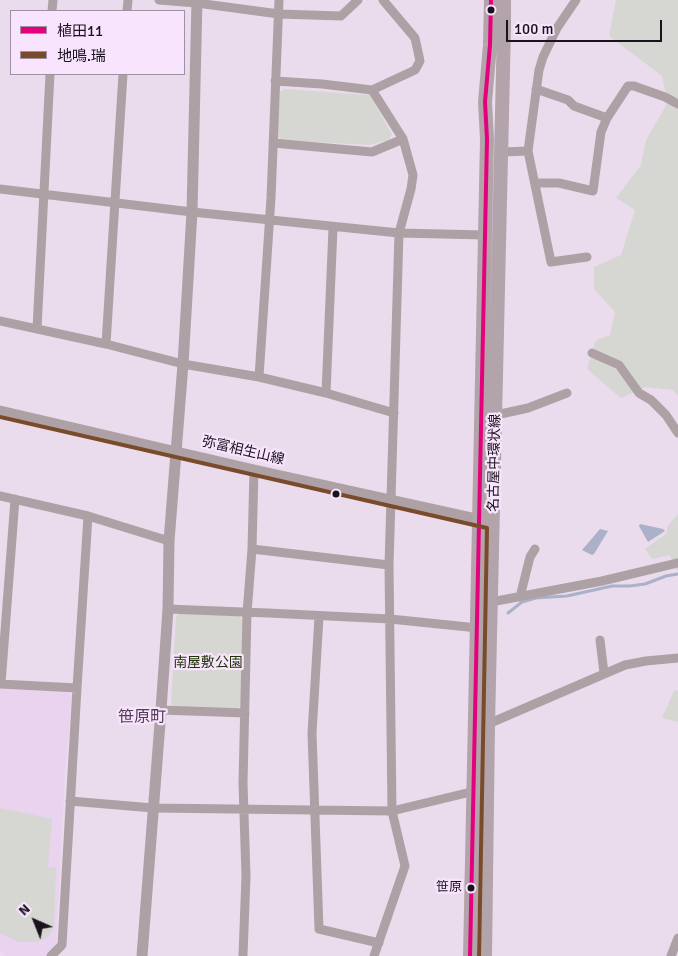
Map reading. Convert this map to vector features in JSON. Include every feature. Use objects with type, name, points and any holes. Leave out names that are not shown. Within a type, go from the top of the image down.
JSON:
[{"type":"main road","name":"名古屋中環状線","points":[[485,956],[488,724],[492,602],[486,521],[485,235],[487,139],[485,102],[490,45],[491,0]]},
{"type":"main road","name":"名古屋中環状線","points":[[470,956],[478,628],[496,415],[504,0]]},
{"type":"street","points":[[159,0],[197,1],[279,14],[341,16],[358,0]]},
{"type":"street","points":[[259,377],[272,198],[279,0]]},
{"type":"street","points":[[276,81],[372,90],[415,70],[420,61],[415,38],[382,0]]},
{"type":"street","points":[[576,0],[557,28],[543,57],[536,89],[528,151],[551,262],[587,257]]},
{"type":"street","points":[[142,956],[168,609],[169,541],[183,364],[192,212],[197,1]]},
{"type":"street","points":[[37,329],[50,75]]},
{"type":"street","points":[[106,344],[124,75]]},
{"type":"street","points":[[536,183],[559,183],[593,191],[601,132],[607,118],[628,86],[634,86],[657,94],[678,104]]},
{"type":"street","points":[[536,89],[568,100],[574,106],[607,118]]},
{"type":"street","points":[[372,90],[403,139],[413,175],[399,233],[390,565],[392,811],[405,866],[374,956]]},
{"type":"street","points":[[273,143],[372,152],[403,139]]},
{"type":"street","points":[[500,152],[528,151]]},
{"type":"street","points":[[0,189],[333,228],[399,233],[485,235]]},
{"type":"street","points":[[326,393],[333,228]]},
{"type":"street","points":[[0,321],[106,344],[183,364],[259,377],[326,393],[394,413]]},
{"type":"street","points":[[592,353],[619,365],[638,393],[651,400],[666,415],[678,433]]},
{"type":"street","points":[[496,415],[528,408],[567,393]]},
{"type":"street","name":"弥富相生山線","points":[[0,411],[486,521]]},
{"type":"street","points":[[243,956],[246,876],[244,810],[247,613],[252,549],[254,470]]},
{"type":"street","points":[[0,496],[88,516],[169,541]]},
{"type":"street","points":[[15,499],[1,684],[77,688]]},
{"type":"street","points":[[51,956],[62,945],[88,516]]},
{"type":"street","points":[[252,549],[390,565]]},
{"type":"street","points":[[520,597],[530,557],[535,549]]},
{"type":"street","points":[[492,602],[602,581],[678,563]]},
{"type":"street","points":[[168,609],[390,620],[478,628]]},
{"type":"street","points":[[319,616],[312,733],[319,929],[379,943]]},
{"type":"street","points":[[600,640],[604,673]]},
{"type":"street","points":[[488,724],[604,673],[646,661],[678,658]]},
{"type":"street","points":[[161,710],[245,713]]},
{"type":"street","points":[[70,801],[153,808],[392,811],[475,791]]},
{"type":"street","points":[[671,956],[678,938]]},
{"type":"shaded area","points":[[0,688],[68,692],[72,696],[65,770],[56,944],[45,956],[5,956],[0,952]]},
{"type":"green space","points":[[616,0],[678,0],[678,396],[673,390],[645,387],[621,398],[587,369],[596,340],[610,335],[615,312],[594,289],[594,267],[621,255],[635,210],[616,198],[641,165],[646,140],[668,102],[662,76],[609,36]]},
{"type":"green space","points":[[284,89],[370,95],[392,134],[389,140],[369,145],[281,140],[277,136],[280,92]]},
{"type":"green space","points":[[678,514],[678,570],[676,570],[670,555],[652,559],[645,549],[667,533],[667,527]]},
{"type":"green space","name":"南屋敷公園","points":[[180,613],[239,616],[243,621],[241,705],[238,708],[175,708],[171,703],[176,616]]},
{"type":"green space","points":[[678,690],[678,722],[662,718],[674,691]]},
{"type":"green space","points":[[0,808],[52,819],[48,867],[56,868],[54,927],[49,936],[38,942],[19,942],[0,933]]},
{"type":"water","points":[[640,524],[665,531],[648,542],[639,526]]},
{"type":"water","points":[[600,529],[608,531],[594,554],[592,555],[582,550]]},
{"type":"waterway","points":[[508,613],[522,602],[536,598],[567,596],[612,586],[645,584],[666,576],[678,574]]},
{"type":"transit line","name":"植田11","points":[[470,956],[487,139],[485,102],[490,45],[491,0]]},
{"type":"transit line","name":"地鳴.瑞","points":[[0,417],[487,528],[479,956]]},
{"type":"place","name":"笹原","points":[[471,888]]},
{"type":"district","name":"笹原町","points":[[142,718]]}]
